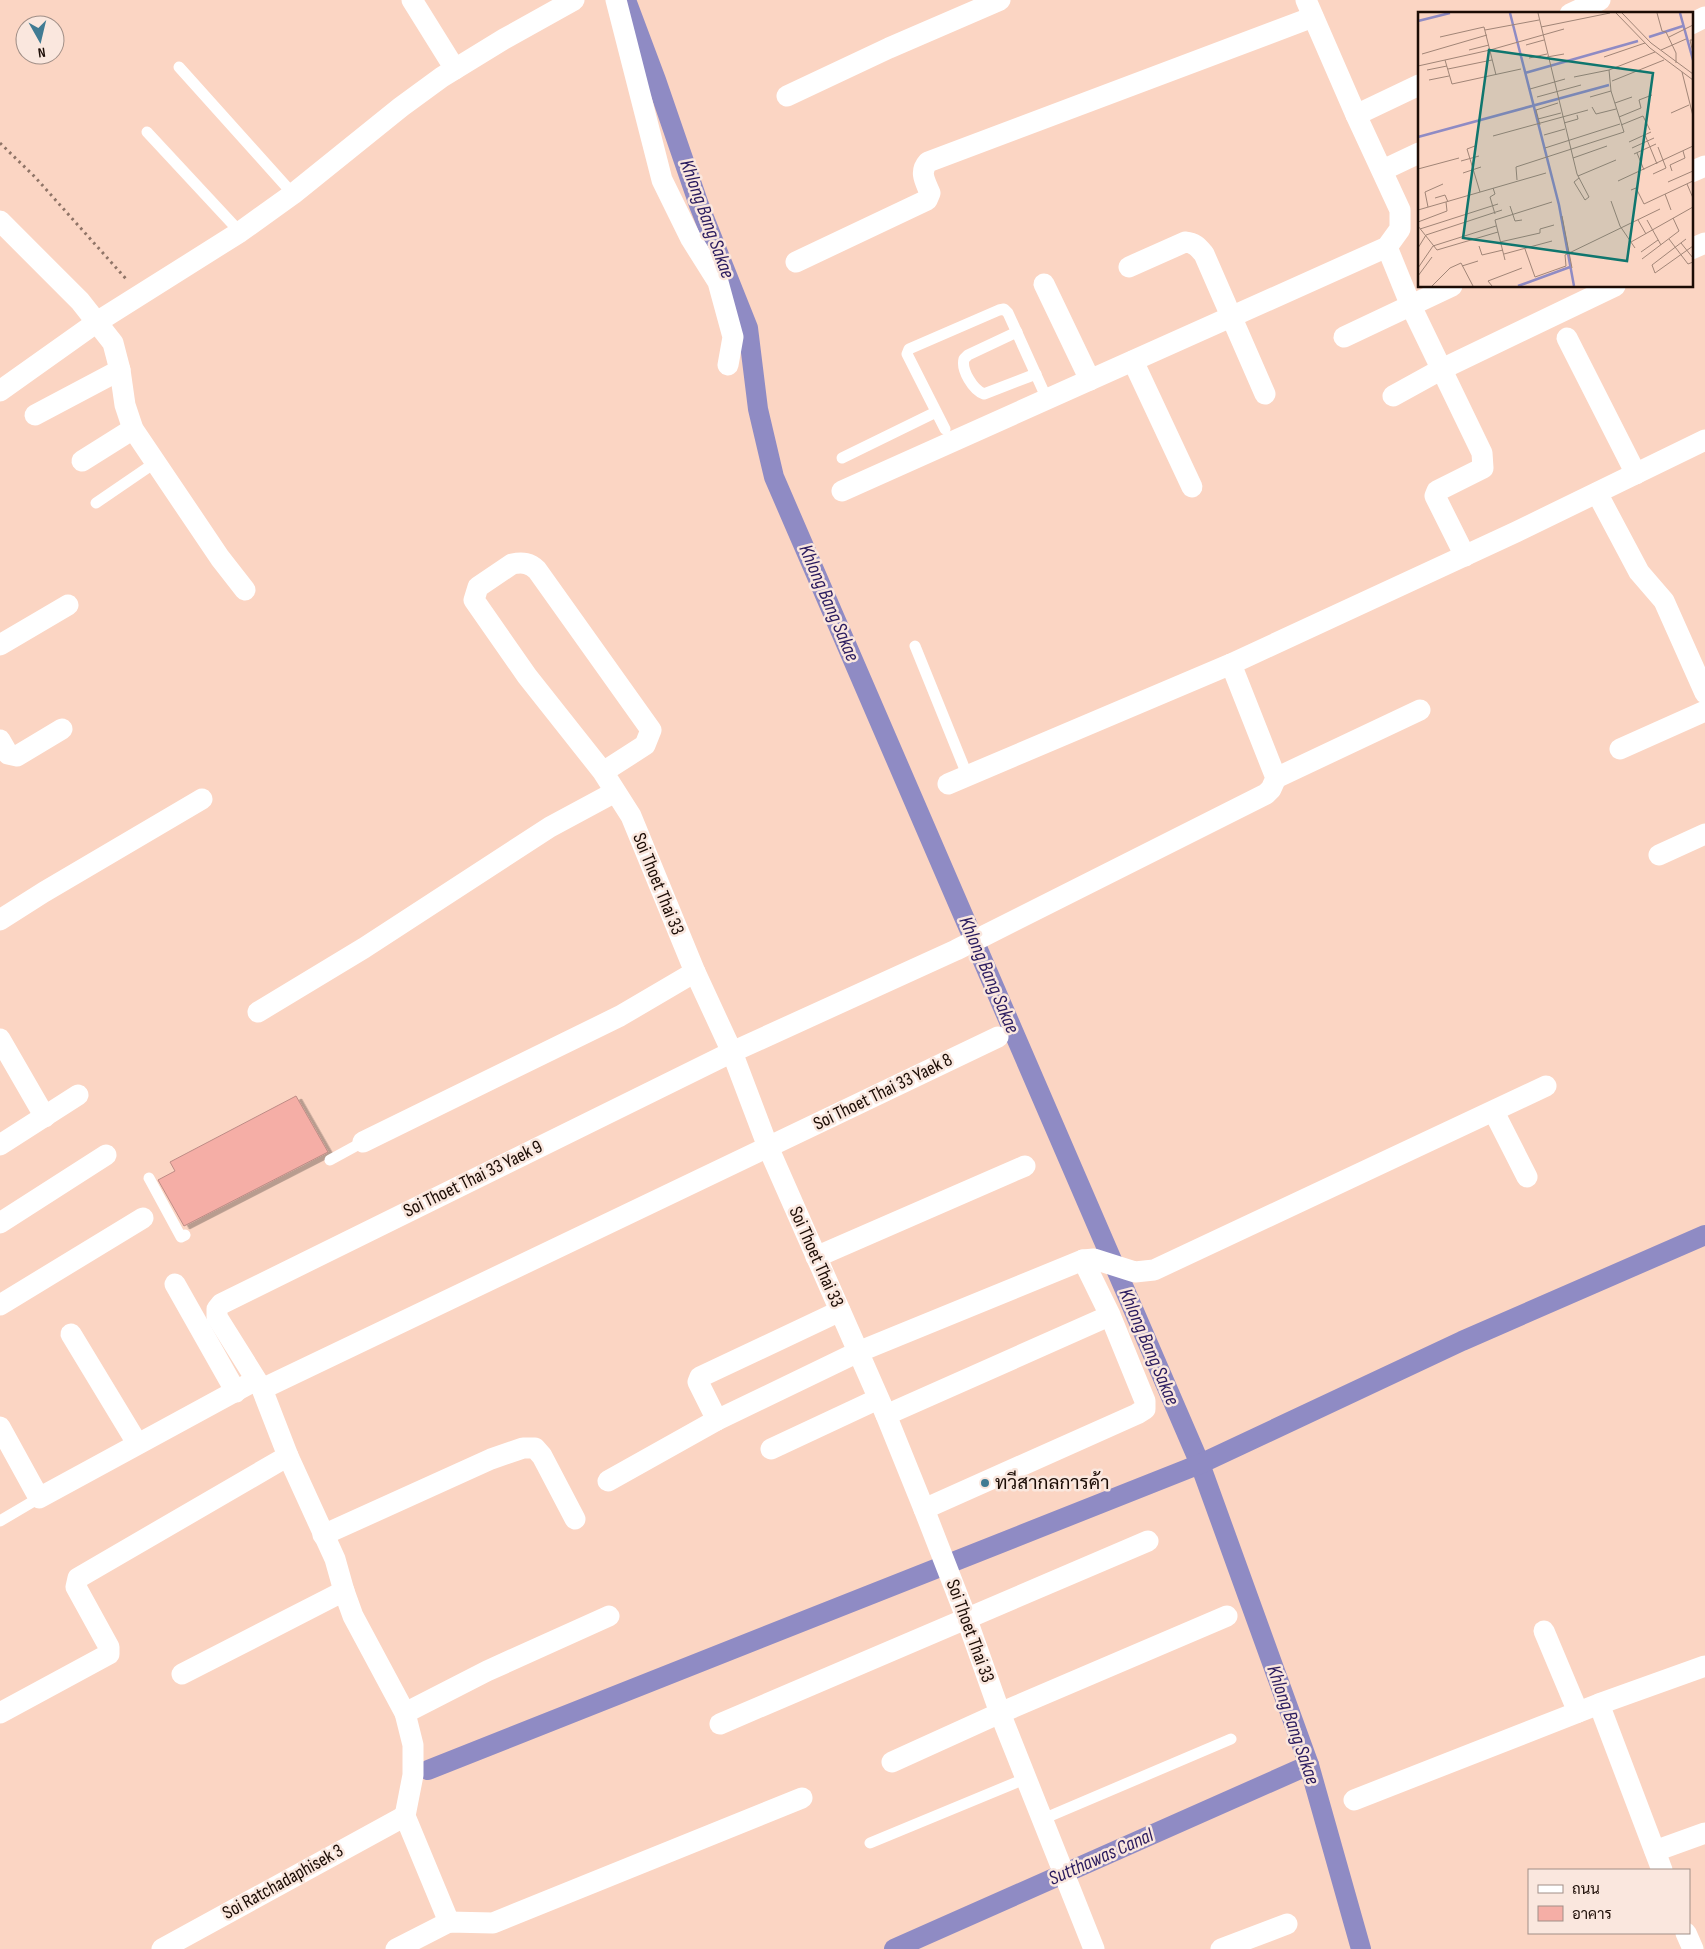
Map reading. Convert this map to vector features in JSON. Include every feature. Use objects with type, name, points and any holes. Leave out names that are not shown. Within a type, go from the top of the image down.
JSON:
[{"type":"street","points":[[412,0],[455,69]]},
{"type":"street","points":[[0,391],[139,294],[240,232],[292,194],[401,107],[455,69],[520,29],[574,0]]},
{"type":"street","points":[[616,0],[662,180],[691,239],[718,282],[733,337],[728,365]]},
{"type":"street","points":[[787,96],[1000,0]]},
{"type":"street","points":[[1574,12],[1600,0]]},
{"type":"street","points":[[796,262],[927,200],[930,194],[922,172],[928,162],[1310,9],[1400,210],[1400,230],[1387,247],[842,490]]},
{"type":"street","points":[[1692,24],[1705,17]]},
{"type":"street","points":[[1356,115],[1418,85]]},
{"type":"street","points":[[1383,170],[1418,153]]},
{"type":"street","points":[[1692,172],[1705,166]]},
{"type":"street","points":[[0,221],[80,301],[113,343],[120,370],[125,405],[133,429],[220,558],[245,590]]},
{"type":"street","points":[[1130,267],[1176,245],[1193,242],[1204,254],[1265,394]]},
{"type":"street","points":[[1692,250],[1705,243]]},
{"type":"street","points":[[1387,247],[1411,306],[1482,453],[1482,468],[1437,491],[1435,496],[1465,556]]},
{"type":"street","points":[[1044,284],[1090,380]]},
{"type":"street","points":[[1344,337],[1448,288]]},
{"type":"street","points":[[1393,396],[1442,369],[1610,288]]},
{"type":"street","points":[[1567,338],[1636,474]]},
{"type":"street","points":[[1133,361],[1192,487]]},
{"type":"street","points":[[35,415],[120,370]]},
{"type":"street","points":[[82,461],[133,429]]},
{"type":"street","points":[[948,784],[1231,664],[1465,556],[1705,440]]},
{"type":"street","points":[[1597,493],[1639,572],[1664,601],[1705,693]]},
{"type":"street","name":"Soi Thoet Thai 33","points":[[603,772],[645,745],[651,730],[537,570],[530,564],[519,562],[512,564],[478,587],[474,600],[527,676],[603,772],[631,816],[694,972],[732,1052],[768,1147],[882,1407],[924,1509],[966,1617],[1000,1713],[1094,1949]]},
{"type":"street","points":[[0,645],[68,605]]},
{"type":"street","points":[[1231,664],[1276,778],[1420,710]]},
{"type":"street","points":[[1620,748],[1705,711]]},
{"type":"street","points":[[0,740],[8,754],[17,756],[62,728]]},
{"type":"street","name":"Soi Thoet Thai 33 Yaek 9","points":[[259,1384],[217,1317],[217,1309],[221,1304],[732,1052],[956,950],[1266,794],[1272,789],[1276,778]]},
{"type":"street","points":[[258,1012],[364,948],[550,826],[615,792]]},
{"type":"street","points":[[0,920],[202,799]]},
{"type":"street","points":[[1659,855],[1705,834]]},
{"type":"street","points":[[363,1142],[620,1016],[694,972]]},
{"type":"street","name":"Soi Thoet Thai 33 Yaek 8","points":[[39,1498],[137,1443],[236,1392],[259,1384],[768,1147],[998,1037]]},
{"type":"street","points":[[0,1039],[45,1117]]},
{"type":"street","points":[[608,1481],[717,1420],[858,1352],[1088,1259],[1135,1272],[1154,1270],[1546,1086]]},
{"type":"street","points":[[0,1145],[78,1095]]},
{"type":"street","points":[[1494,1112],[1527,1177]]},
{"type":"street","points":[[0,1223],[106,1155]]},
{"type":"street","points":[[816,1257],[1025,1166]]},
{"type":"street","points":[[0,1305],[143,1218]]},
{"type":"street","points":[[924,1509],[1138,1414],[1145,1409],[1145,1401],[1109,1316],[1088,1259]]},
{"type":"street","points":[[175,1284],[236,1392]]},
{"type":"street","points":[[717,1420],[700,1388],[698,1382],[700,1377],[840,1311]]},
{"type":"street","points":[[771,1449],[882,1407],[1109,1316]]},
{"type":"street","points":[[71,1334],[137,1443]]},
{"type":"street","points":[[259,1384],[288,1456],[335,1559],[353,1616],[405,1713],[412,1745],[413,1760],[413,1775],[405,1816],[449,1922]]},
{"type":"street","points":[[0,1426],[39,1498]]},
{"type":"street","points":[[324,1535],[491,1459],[524,1448],[535,1448],[542,1456],[575,1519]]},
{"type":"street","points":[[0,1713],[109,1654],[110,1647],[76,1587],[78,1578],[288,1456]]},
{"type":"street","points":[[720,1724],[966,1617],[1148,1541]]},
{"type":"street","points":[[182,1674],[344,1591]]},
{"type":"street","points":[[405,1713],[487,1671],[608,1616]]},
{"type":"street","points":[[892,1762],[1000,1713],[1227,1616]]},
{"type":"street","points":[[1544,1631],[1578,1712]]},
{"type":"street","points":[[1354,1800],[1578,1712],[1705,1666]]},
{"type":"street","points":[[1599,1704],[1659,1861],[1705,1834]]},
{"type":"street","points":[[396,1949],[449,1922],[493,1923],[802,1798]]},
{"type":"street","name":"Soi Ratchadaphisek 3","points":[[162,1949],[405,1816]]},
{"type":"street","points":[[1221,1949],[1287,1924]]},
{"type":"street","points":[[1686,1934],[1692,1949]]},
{"type":"lane","points":[[180,66],[292,194]]},
{"type":"lane","points":[[147,132],[240,232]]},
{"type":"lane","points":[[945,429],[907,354],[909,349],[998,310],[1004,309],[1008,313],[1047,399]]},
{"type":"lane","points":[[1017,332],[968,355],[964,359],[963,365],[976,390],[984,394],[1036,374]]},
{"type":"lane","points":[[842,458],[936,412]]},
{"type":"lane","points":[[96,503],[156,462]]},
{"type":"lane","points":[[915,646],[968,777]]},
{"type":"lane","points":[[330,1160],[363,1142]]},
{"type":"lane","points":[[149,1178],[181,1237],[185,1235]]},
{"type":"lane","points":[[0,1521],[39,1498]]},
{"type":"lane","points":[[1043,1819],[1231,1739]]},
{"type":"lane","points":[[870,1843],[1027,1778]]},
{"type":"path","points":[[0,144],[34,177],[139,294]]},
{"type":"building","points":[[296,1096],[328,1152],[184,1226],[158,1180],[175,1171],[170,1162]]},
{"type":"waterway","name":"Khlong Bang Sakae","points":[[626,0],[699,205],[748,328],[758,409],[774,477],[1200,1464],[1309,1765],[1361,1949]]},
{"type":"waterway","points":[[428,1770],[1200,1464],[1462,1341],[1705,1235]]},
{"type":"waterway","name":"Sutthawas Canal","points":[[894,1949],[1309,1765]]},
{"type":"place","name":"ทวีสากลการค้า","points":[[985,1483]]}]
